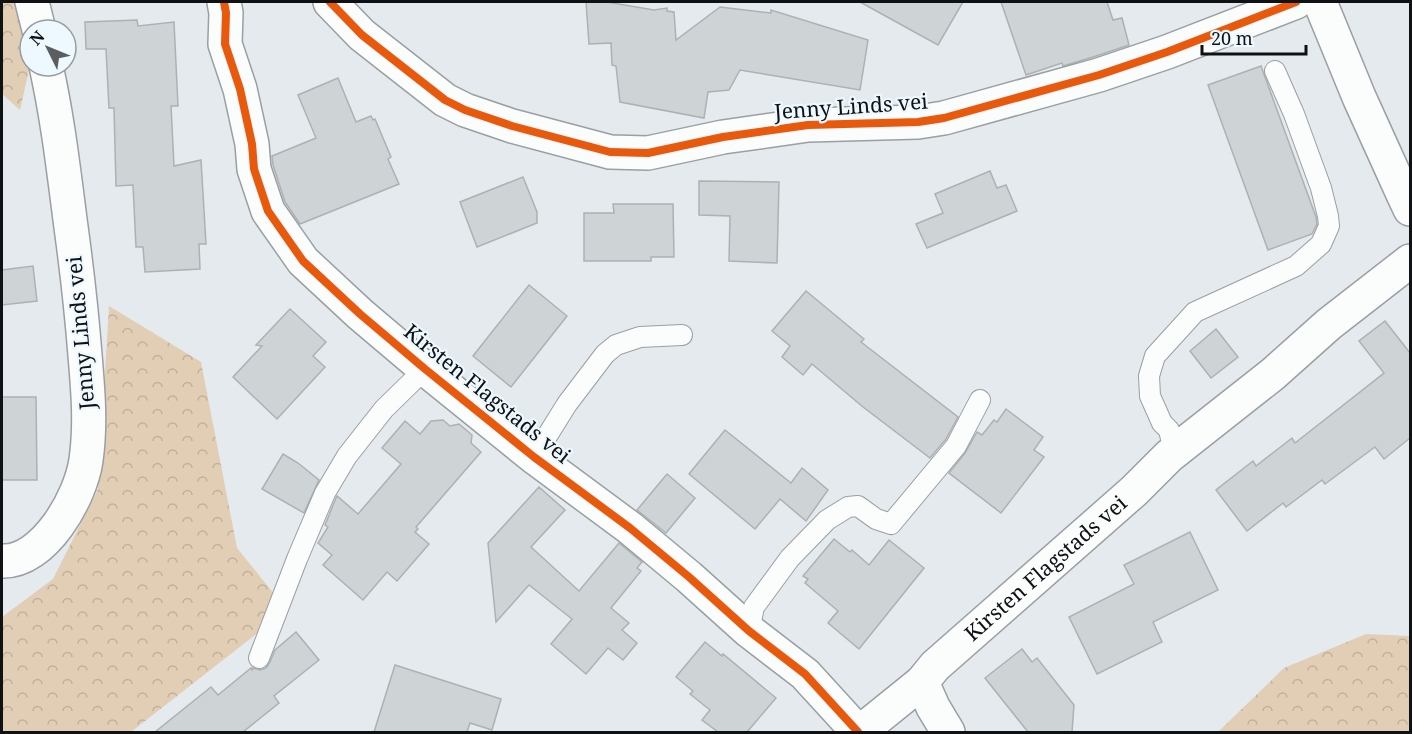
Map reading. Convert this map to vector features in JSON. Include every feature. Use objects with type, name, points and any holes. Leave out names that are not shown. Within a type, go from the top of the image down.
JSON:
[{"type":"street","points":[[32,2],[36,18]]},
{"type":"street","name":"Kirsten Flagstads vei","points":[[224,2],[225,44],[242,100],[252,144],[254,169],[268,211],[303,261],[360,314],[425,369],[534,457],[630,528],[749,631],[805,674],[859,732],[922,682],[935,666],[1134,491],[1169,456],[1273,374],[1329,324],[1410,261]]},
{"type":"street","name":"Jenny Linds vei","points":[[330,2],[362,35],[445,100],[465,110],[512,126],[610,152],[648,153],[723,137],[808,125],[918,122],[944,118],[1099,75],[1167,52],[1296,2]]},
{"type":"street","points":[[1320,2],[1359,97],[1410,209]]},
{"type":"street","name":"Jenny Linds vei","points":[[2,561],[10,561],[29,554],[45,541],[66,512],[76,493],[86,462],[89,416],[80,295],[55,105],[49,78]]},
{"type":"street","points":[[922,682],[948,732]]},
{"type":"lane","points":[[1169,456],[1172,443],[1168,430],[1162,423],[1150,396],[1149,376],[1155,356],[1194,312],[1296,266],[1321,244],[1329,226],[1321,188],[1294,114],[1275,71]]},
{"type":"lane","name":"Kirsten Flagstads vei","points":[[534,457],[567,404],[605,354],[616,345],[640,337],[682,335]]},
{"type":"lane","name":"Kirsten Flagstads vei","points":[[259,657],[325,493],[347,456],[384,409],[425,369]]},
{"type":"lane","points":[[749,631],[754,607],[790,558],[827,520],[848,507],[858,506],[876,519],[891,524],[957,446],[980,400]]},
{"type":"green space","points":[[2,2],[45,2],[36,18],[18,18],[18,78],[27,78],[20,110],[2,94]]},
{"type":"green space","points":[[109,306],[201,362],[237,548],[287,610],[131,732],[2,732],[2,617],[53,579],[98,489]]},
{"type":"green space","points":[[1366,634],[1410,636],[1410,732],[1218,732],[1284,668]]},
{"type":"building","points":[[586,2],[607,2],[654,10],[667,8],[667,11],[674,12],[676,40],[720,7],[771,13],[771,10],[868,40],[860,90],[740,70],[729,90],[708,92],[704,118],[620,102],[616,66],[612,65],[611,43],[589,44]]},
{"type":"building","points":[[860,2],[963,2],[938,45]]},
{"type":"building","points":[[1001,2],[1107,2],[1113,20],[1122,18],[1129,45],[1026,75]]},
{"type":"building","points":[[137,20],[138,26],[174,22],[178,106],[171,106],[174,166],[201,160],[206,244],[199,244],[200,269],[145,272],[143,247],[136,247],[133,185],[116,186],[114,108],[109,108],[106,49],[86,49],[85,22]]},
{"type":"building","points":[[1261,66],[1317,224],[1312,234],[1268,250],[1208,85]]},
{"type":"building","points":[[338,78],[356,122],[371,116],[373,120],[375,119],[391,157],[388,159],[399,184],[300,224],[285,202],[272,156],[316,138],[298,95]]},
{"type":"building","points":[[990,171],[997,188],[1006,185],[1017,211],[927,248],[916,224],[943,213],[935,194]]},
{"type":"building","points":[[523,177],[537,212],[537,223],[477,247],[460,202]]},
{"type":"building","points":[[699,181],[779,182],[777,263],[729,261],[730,216],[699,215]]},
{"type":"building","points":[[613,204],[673,204],[674,257],[651,257],[651,261],[584,261],[584,213],[614,213]]},
{"type":"building","points":[[33,266],[37,301],[2,305],[2,270]]},
{"type":"building","points":[[529,285],[567,316],[511,387],[473,356]]},
{"type":"building","points":[[806,291],[864,339],[861,342],[958,417],[946,439],[930,458],[863,407],[812,364],[803,375],[782,357],[790,346],[772,331]]},
{"type":"building","points":[[290,309],[326,342],[313,356],[325,367],[277,419],[233,377],[262,346],[256,345]]},
{"type":"building","points":[[1385,321],[1410,353],[1410,438],[1384,459],[1375,447],[1325,484],[1322,480],[1286,507],[1283,503],[1247,531],[1216,490],[1253,461],[1256,466],[1292,438],[1295,443],[1384,373],[1359,341]]},
{"type":"building","points":[[1216,329],[1238,357],[1211,378],[1190,351]]},
{"type":"building","points":[[2,397],[36,397],[37,480],[2,480]]},
{"type":"building","points":[[1006,409],[1043,437],[1034,450],[1044,457],[1001,513],[949,473],[965,453],[977,432],[982,435],[994,420],[997,422]]},
{"type":"building","points":[[443,420],[450,426],[459,424],[472,435],[471,443],[481,452],[416,527],[418,529],[415,532],[429,544],[397,581],[387,572],[363,600],[323,565],[332,555],[318,543],[328,527],[325,525],[336,498],[337,496],[358,514],[401,464],[382,448],[405,421],[420,434],[431,421]]},
{"type":"building","points":[[725,430],[791,483],[802,468],[828,490],[806,521],[780,499],[755,529],[689,474]]},
{"type":"building","points":[[283,454],[319,480],[304,513],[262,489]]},
{"type":"building","points":[[667,474],[695,498],[666,533],[637,510]]},
{"type":"building","points":[[539,487],[565,510],[531,547],[579,591],[619,543],[642,562],[637,568],[641,571],[611,608],[629,623],[622,630],[637,643],[623,660],[608,648],[586,674],[551,644],[572,619],[529,585],[496,622],[488,543]]},
{"type":"building","points":[[1190,532],[1218,590],[1153,622],[1162,642],[1097,674],[1069,617],[1134,584],[1124,565]]},
{"type":"building","points":[[834,539],[850,552],[852,550],[869,565],[889,540],[924,568],[859,649],[828,623],[838,611],[805,583],[808,579],[803,576]]},
{"type":"building","points":[[296,632],[319,660],[274,696],[279,703],[243,732],[155,732],[211,687],[218,695],[251,668],[260,670],[266,668],[275,650]]},
{"type":"building","points":[[705,642],[776,698],[747,732],[718,732],[702,720],[710,710],[690,694],[693,691],[676,677]]},
{"type":"building","points":[[1022,649],[1032,662],[1037,658],[1074,705],[1072,732],[1028,732],[985,678]]},
{"type":"building","points":[[395,665],[501,699],[492,730],[470,723],[467,732],[374,732]]},
{"type":"cycle path","points":[[224,2],[225,44],[240,89],[252,144],[254,169],[268,211],[303,261],[360,314],[425,369],[534,457],[630,528],[749,631],[805,674],[858,732]]},
{"type":"cycle path","points":[[330,2],[362,35],[445,100],[465,110],[512,126],[610,152],[648,153],[723,137],[808,125],[918,122],[944,118],[1099,75],[1167,52],[1296,2]]}]
